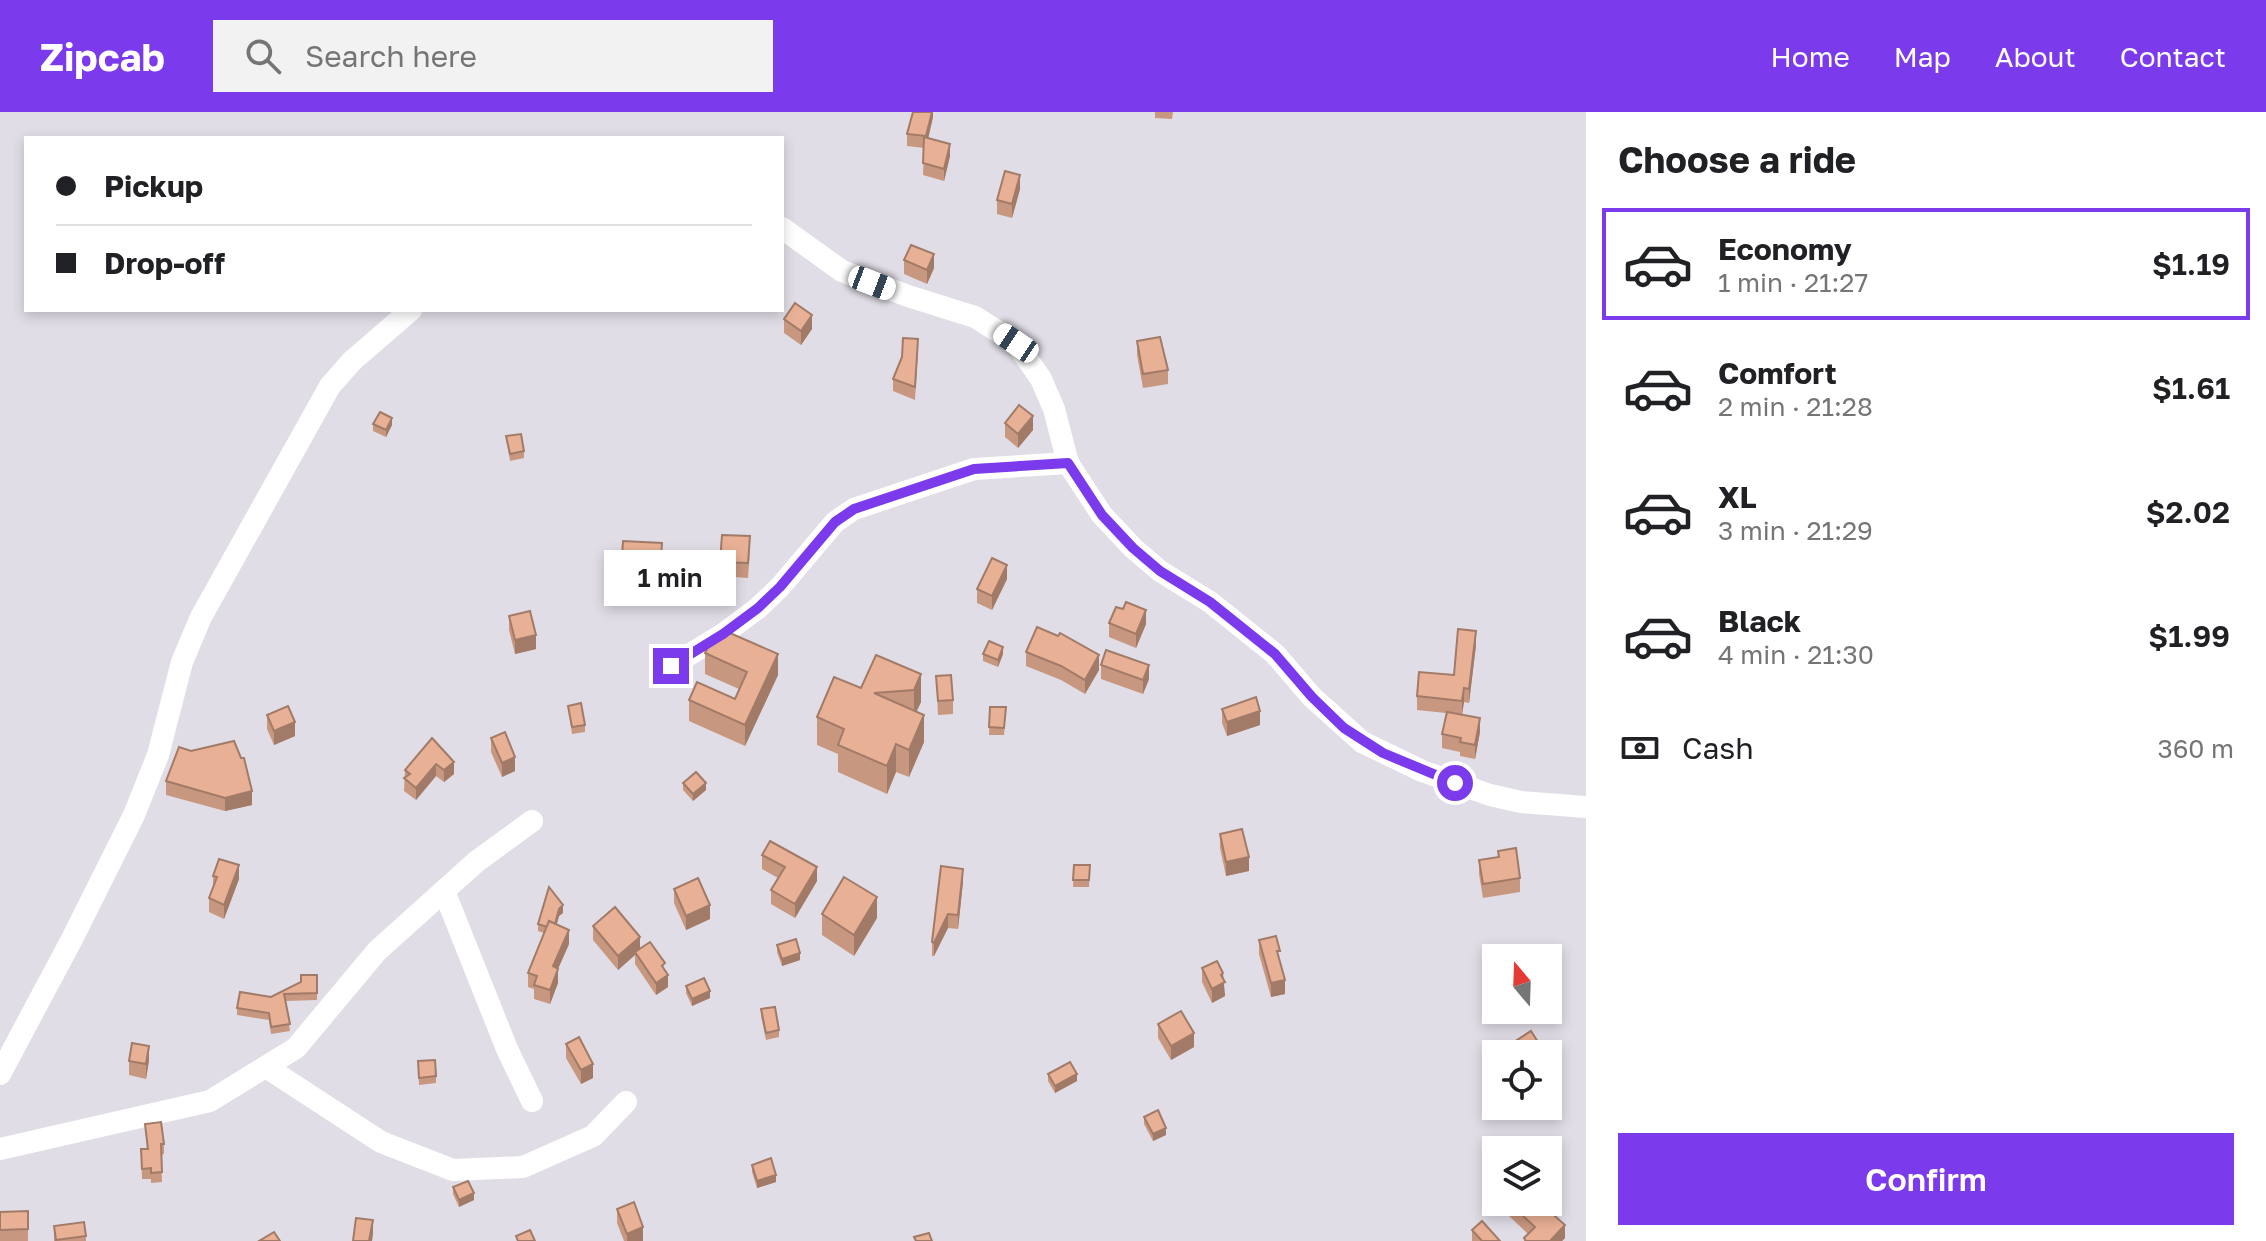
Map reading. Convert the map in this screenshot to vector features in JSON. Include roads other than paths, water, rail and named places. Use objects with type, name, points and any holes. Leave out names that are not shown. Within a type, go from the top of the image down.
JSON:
[{"type":"street","points":[[784,229],[842,271],[975,317],[1016,343],[1041,379],[1054,409],[1068,463],[1102,515],[1160,571],[1210,602],[1275,654],[1312,697],[1362,742],[1422,771],[1490,795],[1521,802],[1586,807]]},
{"type":"street","points":[[0,1074],[134,815],[158,755],[182,662],[219,582],[330,386],[352,361],[409,312]]},
{"type":"street","points":[[671,666],[758,608],[835,522],[854,509],[974,469],[1068,463]]},
{"type":"street","points":[[0,1149],[210,1101],[266,1067],[296,1048],[377,951],[476,862],[532,821]]},
{"type":"street","points":[[444,891],[507,1049],[532,1101]]},
{"type":"street","points":[[266,1067],[381,1142],[453,1170],[523,1167],[593,1136],[626,1102]]}]
